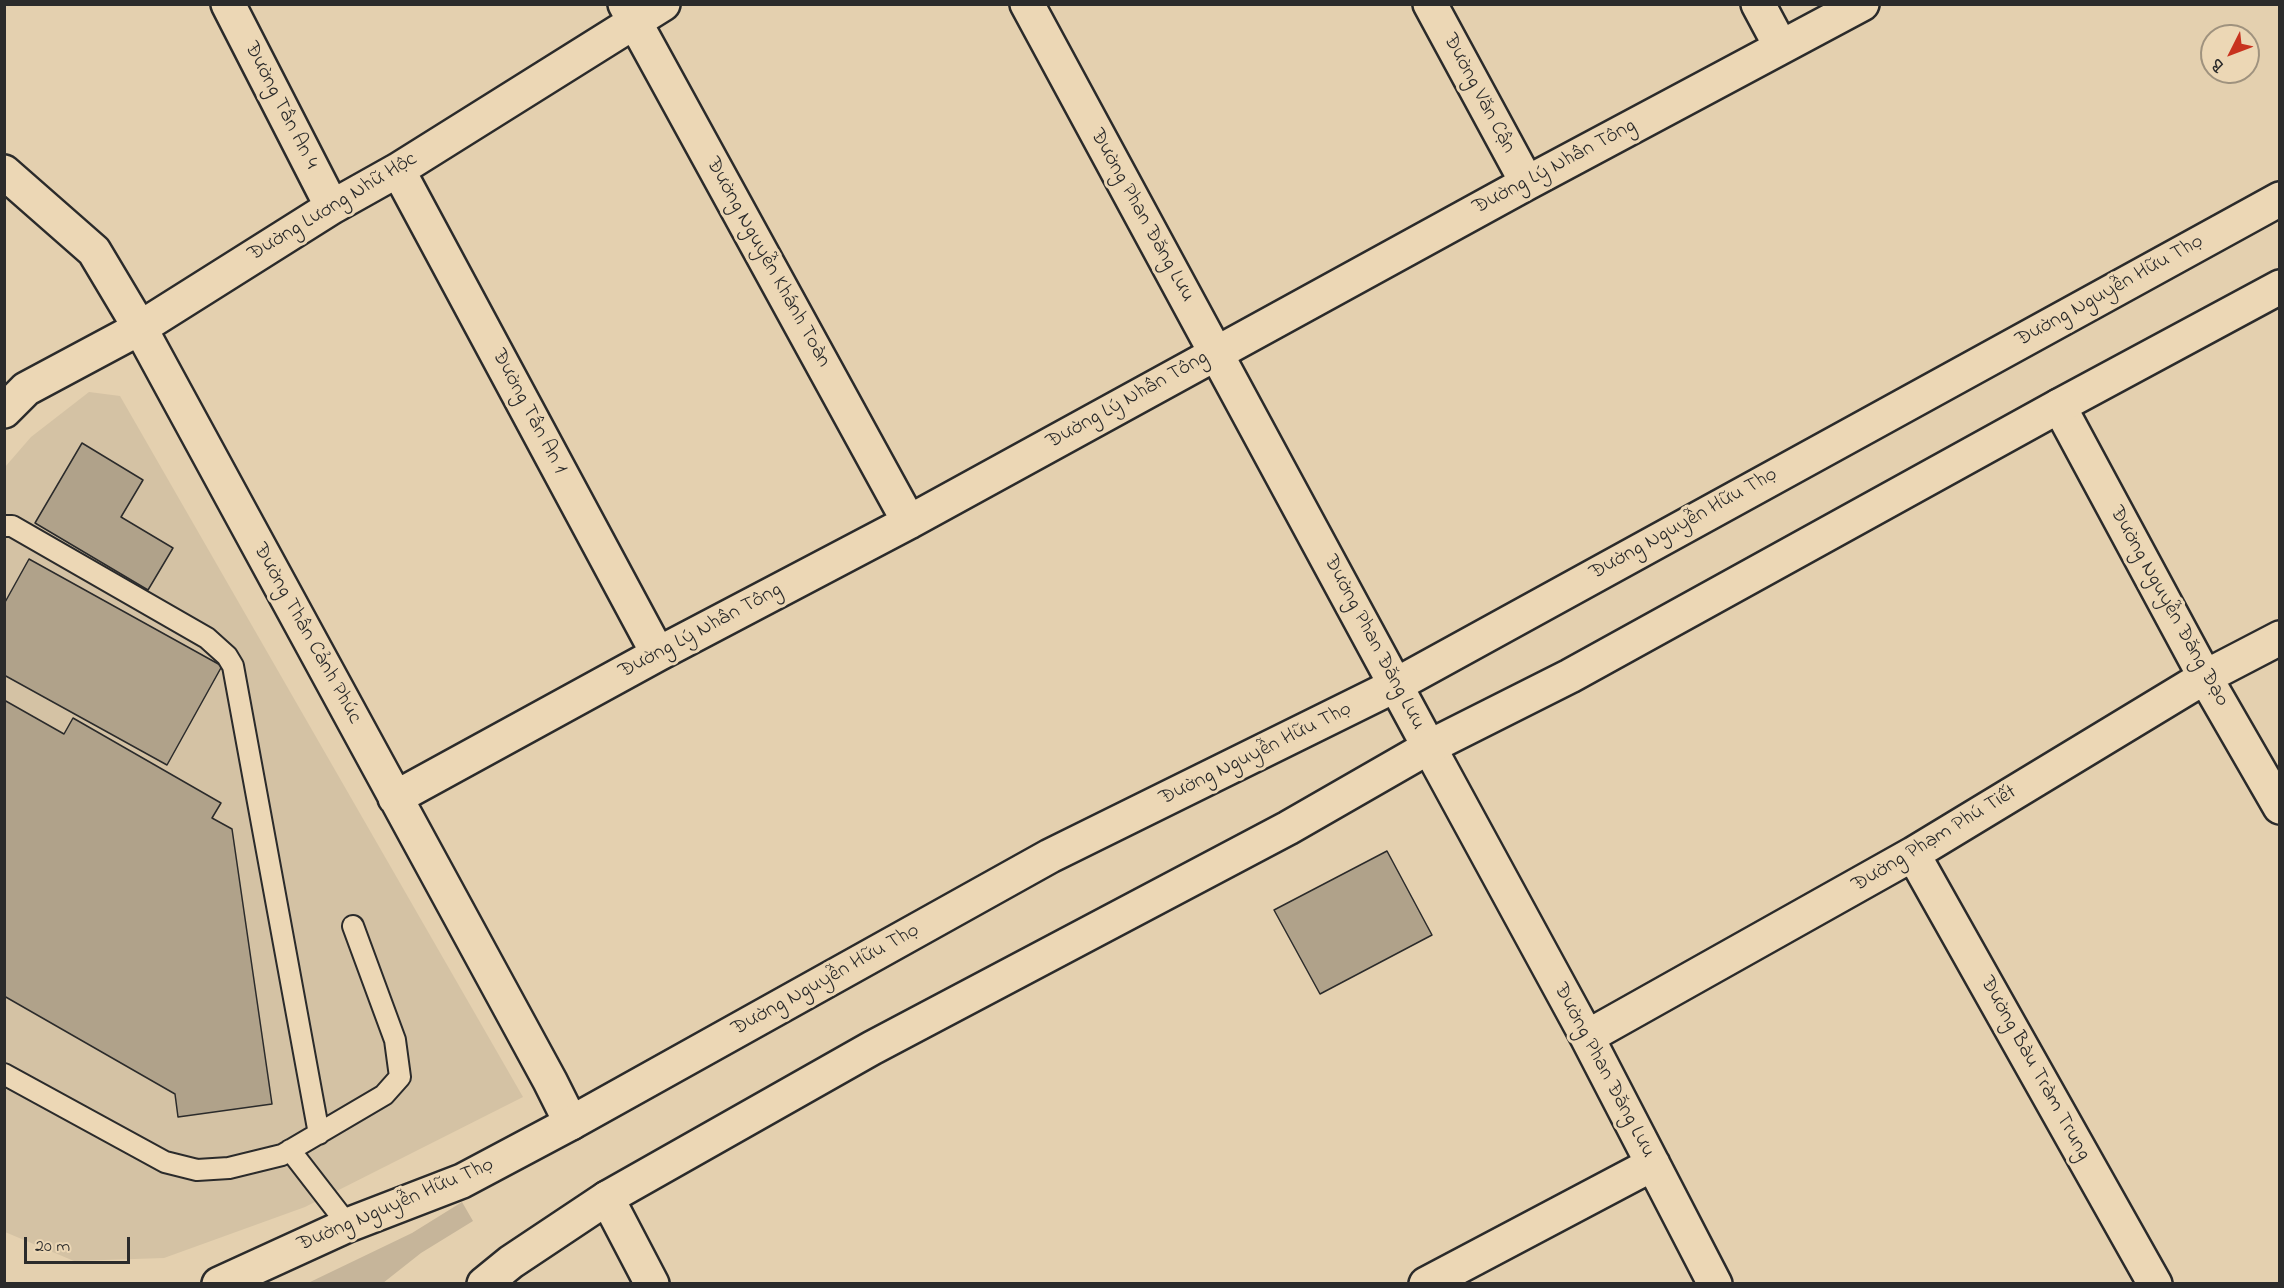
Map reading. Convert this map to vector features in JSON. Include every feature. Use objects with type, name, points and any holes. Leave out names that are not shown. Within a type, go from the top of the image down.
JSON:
[{"type":"street","name":"Đường Tân An 4","points":[[228,4],[332,207]]},
{"type":"street","name":"Đường Lương Nhữ Hộc","points":[[4,411],[26,389],[140,328],[332,207],[398,170],[629,13],[663,4]]},
{"type":"street","name":"Đường Phan Đăng Lưu","points":[[1027,4],[1394,686],[1587,1037],[1715,1284]]},
{"type":"street","name":"Đường Văn Cận","points":[[1430,4],[1527,183]]},
{"type":"street","points":[[1758,4],[1781,47]]},
{"type":"street","name":"Đường Lý Nhân Tông","points":[[395,798],[657,654],[909,522],[1527,183],[1862,4]]},
{"type":"street","name":"Đường Nguyễn Khánh Toàn","points":[[629,13],[909,522]]},
{"type":"street","name":"Đường Tân An 1","points":[[398,170],[657,654]]},
{"type":"street","name":"Đường Thân Cảnh Phúc","points":[[4,172],[94,251],[140,328],[571,1123]]},
{"type":"street","name":"Đường Nguyễn Hữu Thọ","points":[[219,1284],[348,1225],[462,1181],[571,1123],[1050,856],[1394,686],[2280,199]]},
{"type":"street","points":[[484,1284],[511,1262],[607,1198],[873,1048],[1288,828],[1429,747],[1570,676],[2059,406],[2280,287]]},
{"type":"street","name":"Đường Nguyễn Đăng Đạo","points":[[2059,406],[2205,677],[2280,807]]},
{"type":"street","name":"Đường Phạm Phú Tiết","points":[[1587,1037],[1913,854],[2205,677],[2280,638]]},
{"type":"street","name":"Đường Bàu Tràm Trung","points":[[1913,854],[2155,1284]]},
{"type":"street","points":[[1426,1284],[1653,1164]]},
{"type":"street","points":[[607,1198],[652,1284]]},
{"type":"lane","points":[[4,526],[12,526],[207,638],[227,656],[232,666],[319,1134]]},
{"type":"lane","points":[[4,1074],[165,1162],[197,1170],[229,1168],[282,1155],[384,1095],[400,1077],[395,1041],[353,926]]},
{"type":"lane","points":[[290,1150],[348,1225]]},
{"type":"shaded area","points":[[89,392],[120,396],[523,1097],[305,1207],[164,1258],[74,1261],[5,1232],[5,467],[31,437]]},
{"type":"shaded area","points":[[462,1202],[473,1221],[421,1253],[383,1283],[308,1283],[412,1233]]},
{"type":"building","points":[[82,443],[143,480],[121,517],[173,548],[148,590],[35,523]]},
{"type":"building","points":[[29,559],[222,666],[167,765],[4,675],[4,604]]},
{"type":"building","points":[[4,700],[64,734],[73,718],[221,803],[212,818],[232,829],[272,1104],[178,1117],[175,1094],[4,996]]},
{"type":"building","points":[[1387,851],[1432,935],[1320,994],[1274,910]]}]
